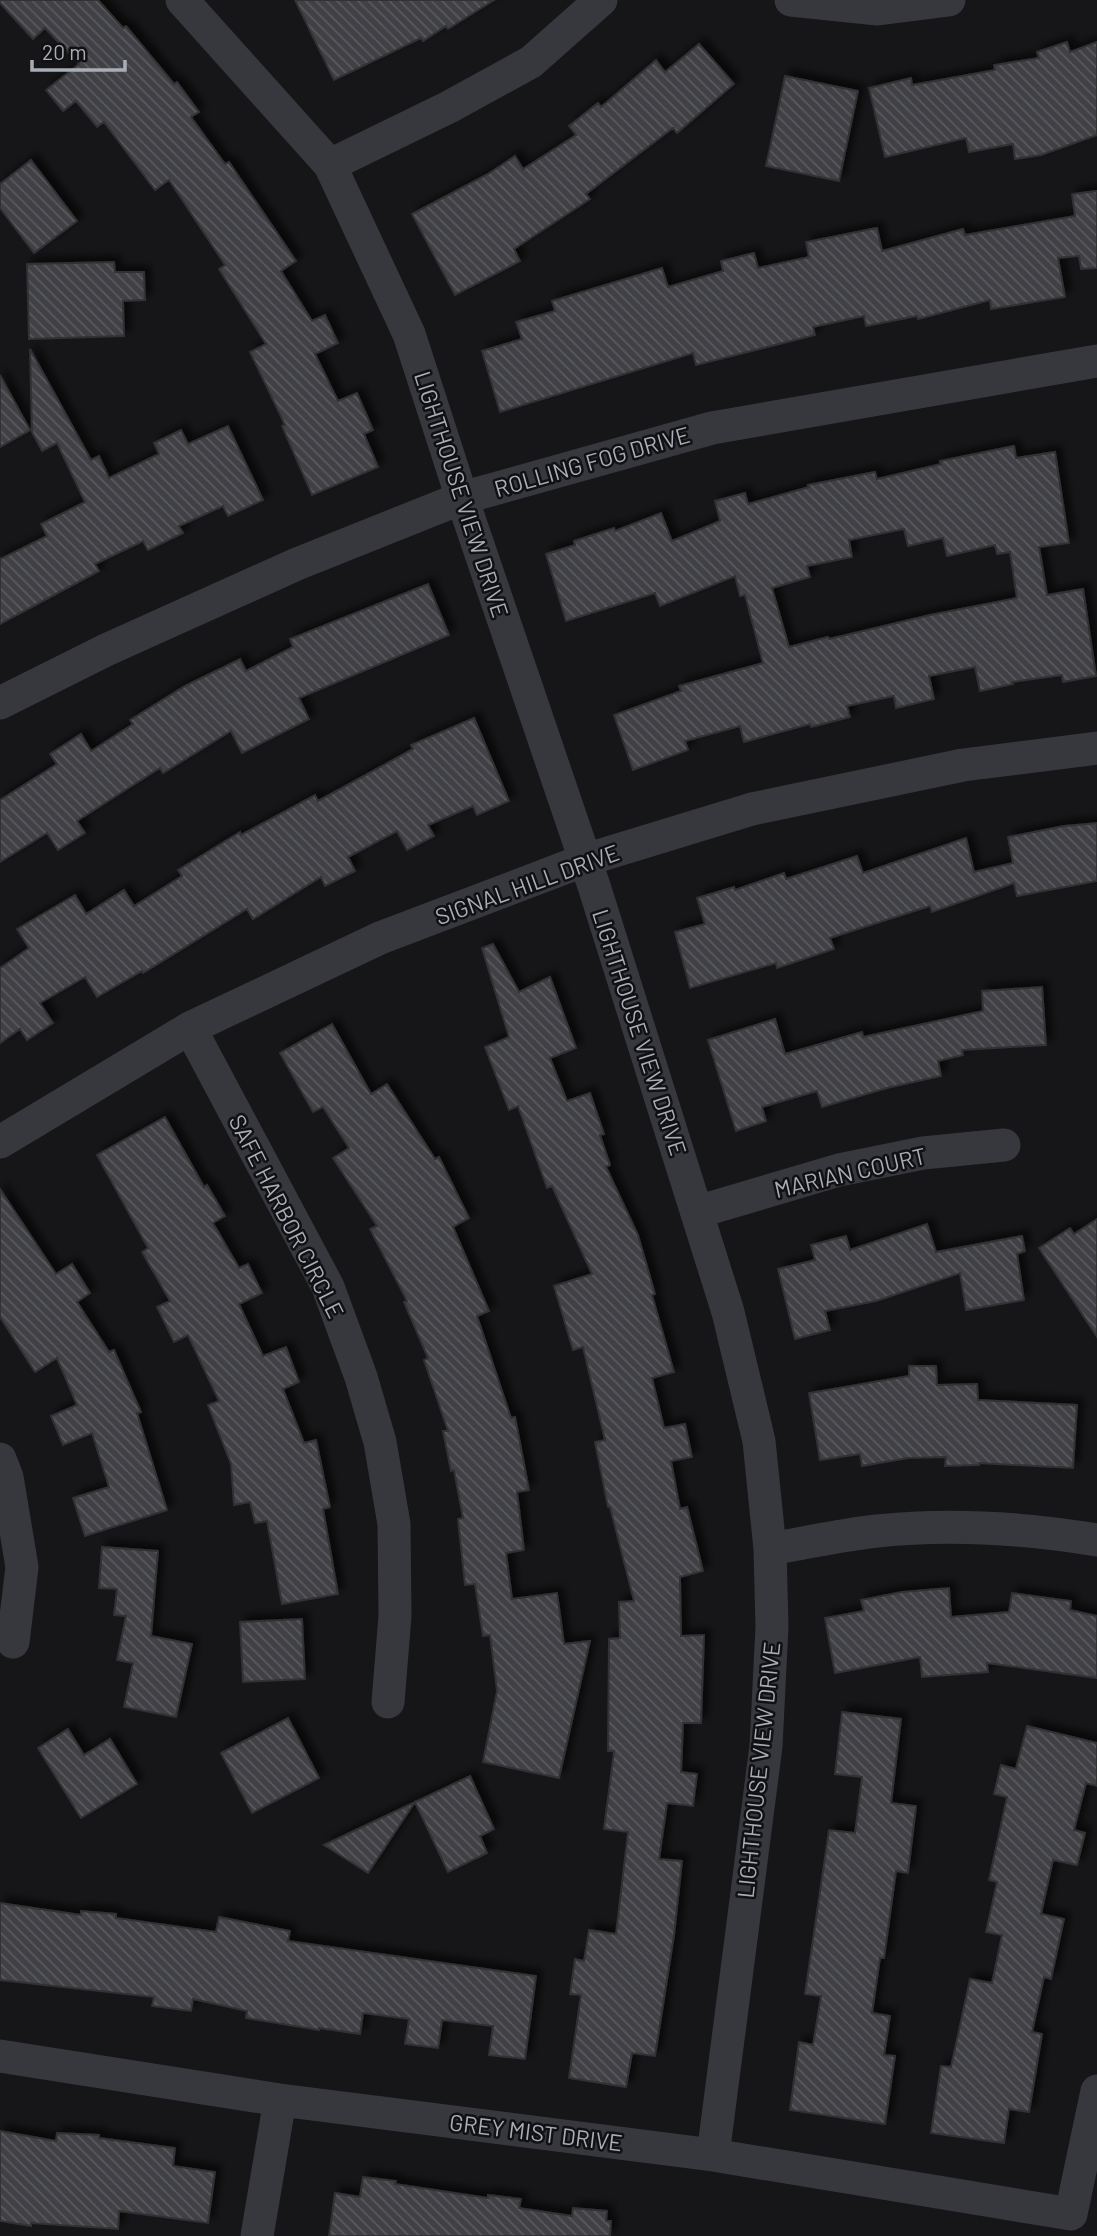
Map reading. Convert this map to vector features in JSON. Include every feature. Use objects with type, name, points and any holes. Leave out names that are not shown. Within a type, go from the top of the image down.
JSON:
[{"type":"street","name":"LIGHTHOUSE VIEW DRIVE","points":[[182,0],[330,165],[409,334],[461,498],[585,860],[698,1212],[728,1312],[760,1441],[770,1549],[772,1628],[766,1746],[713,2155]]},
{"type":"street","points":[[330,165],[449,107],[531,62],[601,0]]},
{"type":"street","points":[[791,0],[878,9],[949,0]]},
{"type":"street","name":"ROLLING FOG DRIVE","points":[[0,703],[106,650],[297,564],[461,498],[712,428],[1097,361]]},
{"type":"street","name":"SIGNAL HILL DRIVE","points":[[0,1142],[190,1028],[380,938],[585,860],[752,809],[963,765],[1097,748]]},
{"type":"street","name":"SAFE HARBOR CIRCLE","points":[[190,1028],[328,1287],[362,1377],[380,1442],[394,1524],[395,1616],[388,1702]]},
{"type":"street","name":"MARIAN COURT","points":[[698,1212],[839,1170],[923,1153],[1004,1145]]},
{"type":"street","points":[[0,1459],[7,1477],[22,1567],[13,1642]]},
{"type":"street","points":[[770,1549],[877,1531],[961,1526],[1040,1531],[1097,1540]]},
{"type":"street","name":"GREY MIST DRIVE","points":[[0,2056],[280,2100],[713,2155],[1071,2214],[1097,2091]]},
{"type":"street","points":[[257,2236],[280,2100]]},
{"type":"building","points":[[0,0],[98,0],[123,28],[126,26],[174,84],[177,82],[199,112],[191,117],[225,164],[229,162],[296,261],[281,271],[312,321],[325,315],[338,343],[315,354],[338,401],[357,393],[373,430],[364,434],[378,467],[312,495],[282,426],[285,425],[250,352],[266,344],[219,269],[225,265],[169,180],[155,190],[104,122],[97,127],[76,101],[63,111],[46,90],[79,64],[45,28],[33,39]]},
{"type":"building","points":[[295,0],[494,0],[448,29],[446,26],[423,41],[421,38],[334,80]]},
{"type":"building","points":[[1067,42],[1070,52],[1097,42],[1097,135],[1041,155],[1015,159],[1013,144],[969,152],[966,138],[885,157],[869,88],[911,78],[912,85],[995,70],[994,65],[1039,58],[1037,52]]},
{"type":"building","points":[[699,44],[734,84],[677,133],[673,128],[586,194],[590,199],[514,249],[520,261],[455,295],[412,214],[488,174],[515,156],[523,169],[576,135],[569,126],[598,103],[601,107],[656,60],[665,72]]},
{"type":"building","points":[[785,76],[858,91],[839,181],[766,166]]},
{"type":"building","points":[[31,160],[77,221],[34,253],[0,208],[0,184]]},
{"type":"building","points":[[1097,191],[1097,268],[1081,269],[1079,256],[1058,258],[1065,297],[991,309],[990,300],[918,319],[917,316],[866,326],[864,316],[813,327],[815,335],[696,365],[693,353],[500,412],[482,351],[522,339],[516,322],[555,311],[552,301],[662,268],[668,287],[723,271],[721,261],[754,253],[758,268],[809,257],[806,242],[877,228],[882,251],[963,229],[965,235],[1075,216],[1072,194]]},
{"type":"building","points":[[114,262],[115,272],[144,272],[145,300],[123,301],[124,336],[29,339],[27,264]]},
{"type":"building","points":[[30,349],[91,460],[99,456],[109,478],[159,454],[154,443],[181,430],[188,444],[228,426],[263,500],[228,516],[223,506],[179,526],[183,533],[148,550],[143,541],[95,564],[99,571],[0,624],[0,559],[47,536],[41,524],[85,502],[57,443],[42,451],[32,432]]},
{"type":"building","points":[[0,375],[30,430],[0,447]]},
{"type":"building","points":[[1014,446],[1016,458],[1055,452],[1069,543],[1039,547],[1047,595],[1083,589],[1096,676],[1063,682],[1062,675],[1012,682],[1013,684],[980,691],[975,667],[929,676],[934,699],[896,708],[894,696],[847,706],[850,717],[811,727],[810,724],[744,742],[740,726],[685,741],[688,750],[633,770],[614,715],[681,691],[679,686],[763,663],[745,595],[740,596],[735,576],[660,606],[655,593],[566,621],[546,554],[575,545],[574,541],[614,528],[615,531],[661,513],[672,541],[720,521],[715,501],[745,493],[748,504],[809,487],[808,485],[875,472],[877,479],[941,464],[940,461]],"holes":[[[904,529],[908,546],[943,538],[947,556],[995,545],[997,554],[1010,552],[1017,598],[789,647],[772,588],[810,577],[807,566],[852,557],[849,540]]]},
{"type":"building","points":[[428,584],[449,635],[299,698],[309,719],[242,753],[231,731],[163,773],[160,768],[77,821],[85,833],[58,850],[47,833],[0,862],[0,800],[57,764],[50,754],[81,734],[91,751],[133,724],[130,720],[185,686],[240,659],[246,671],[293,647],[290,639]]},
{"type":"building","points":[[474,718],[509,801],[477,815],[473,806],[428,825],[434,836],[407,850],[397,831],[348,857],[355,871],[325,886],[321,877],[253,919],[247,909],[143,973],[142,971],[97,997],[85,977],[40,1003],[53,1023],[27,1040],[20,1029],[0,1043],[0,968],[29,948],[17,929],[75,895],[86,914],[124,890],[134,906],[182,876],[178,870],[240,832],[241,835],[315,795],[318,801],[413,749],[411,745]]},
{"type":"building","points":[[1097,823],[1097,881],[1017,896],[1014,883],[932,912],[930,906],[830,938],[834,949],[777,968],[776,963],[690,988],[675,932],[705,924],[697,898],[734,887],[735,890],[784,873],[786,879],[857,856],[863,873],[966,838],[974,872],[1013,863],[1008,837],[1064,826]]},
{"type":"building","points":[[493,944],[519,992],[550,977],[576,1048],[550,1058],[567,1101],[590,1093],[604,1134],[600,1135],[610,1165],[606,1167],[638,1235],[674,1372],[652,1378],[664,1428],[685,1424],[692,1457],[671,1461],[680,1509],[687,1507],[703,1571],[680,1577],[681,1636],[704,1635],[701,1723],[683,1723],[681,1772],[697,1774],[693,1806],[667,1803],[659,1859],[682,1861],[674,1935],[655,2056],[632,2053],[626,2087],[569,2078],[581,1995],[570,1994],[575,1959],[584,1961],[589,1930],[616,1934],[628,1832],[604,1829],[614,1751],[608,1751],[609,1639],[620,1638],[619,1602],[634,1601],[608,1507],[595,1442],[605,1440],[583,1347],[573,1350],[554,1286],[592,1274],[552,1186],[547,1188],[518,1106],[509,1110],[485,1047],[509,1037],[482,948]]},
{"type":"building","points":[[1042,987],[1046,1045],[962,1050],[963,1055],[938,1061],[941,1076],[822,1107],[817,1091],[762,1107],[766,1121],[736,1131],[708,1040],[775,1019],[785,1054],[862,1032],[863,1037],[983,1011],[982,991]]},
{"type":"building","points":[[332,1024],[371,1094],[387,1084],[435,1159],[439,1157],[469,1218],[453,1227],[489,1311],[477,1316],[511,1418],[515,1417],[529,1490],[517,1492],[524,1550],[506,1553],[512,1599],[557,1593],[564,1644],[590,1641],[559,1778],[483,1762],[497,1691],[490,1635],[483,1636],[475,1584],[465,1585],[458,1519],[463,1518],[443,1431],[448,1431],[424,1360],[428,1358],[404,1302],[407,1301],[370,1229],[377,1226],[333,1158],[349,1148],[323,1107],[313,1112],[280,1053]]},
{"type":"building","points":[[165,1117],[204,1187],[207,1185],[225,1216],[213,1223],[239,1268],[248,1264],[262,1293],[239,1304],[263,1356],[286,1347],[299,1382],[283,1389],[304,1443],[316,1440],[330,1507],[323,1509],[338,1594],[282,1604],[267,1521],[255,1523],[250,1502],[234,1505],[231,1464],[208,1405],[219,1401],[188,1335],[174,1342],[157,1307],[170,1301],[142,1252],[148,1248],[97,1155]]},
{"type":"building","points":[[0,1189],[56,1274],[72,1264],[90,1293],[77,1302],[109,1352],[114,1350],[141,1412],[137,1413],[167,1510],[85,1536],[73,1498],[109,1487],[92,1433],[63,1445],[51,1416],[77,1405],[57,1358],[35,1372],[0,1317]]},
{"type":"building","points":[[1097,1219],[1097,1337],[1039,1248],[1070,1228],[1074,1234]]},
{"type":"building","points":[[927,1224],[936,1252],[1022,1236],[1025,1251],[1017,1254],[1024,1300],[966,1310],[960,1273],[876,1301],[825,1311],[830,1330],[795,1339],[778,1269],[815,1260],[811,1245],[846,1236],[850,1250]]},
{"type":"building","points":[[909,1366],[936,1366],[937,1385],[977,1384],[978,1400],[1077,1405],[1073,1468],[979,1463],[945,1466],[946,1457],[908,1458],[862,1466],[860,1454],[820,1460],[809,1393],[909,1376]]},
{"type":"building","points":[[102,1547],[158,1551],[151,1636],[192,1644],[176,1717],[124,1707],[133,1663],[117,1660],[126,1616],[114,1615],[117,1589],[99,1588]]},
{"type":"building","points":[[949,1588],[951,1617],[1009,1612],[1012,1593],[1071,1601],[1070,1610],[1097,1616],[1097,1678],[987,1663],[988,1672],[922,1677],[920,1657],[835,1673],[825,1618],[864,1611],[861,1600],[902,1592]]},
{"type":"building","points":[[302,1619],[305,1679],[243,1682],[240,1622]]},
{"type":"building","points":[[842,1712],[901,1719],[891,1803],[916,1806],[908,1873],[896,1871],[884,1958],[880,1958],[872,2013],[890,2016],[884,2055],[895,2056],[885,2124],[790,2110],[799,2042],[813,2045],[821,1996],[805,1994],[829,1830],[855,1833],[862,1777],[835,1774]]},
{"type":"building","points":[[288,1718],[319,1778],[252,1813],[221,1753]]},
{"type":"building","points":[[1027,1726],[1097,1743],[1097,1786],[1086,1783],[1074,1830],[1085,1833],[1077,1865],[1053,1860],[1041,1914],[1064,1919],[1051,1979],[1044,1977],[1032,2032],[1042,2034],[1029,2112],[1009,2109],[1004,2143],[931,2133],[941,2066],[951,2067],[970,1979],[992,1983],[1002,1935],[986,1932],[997,1882],[989,1880],[1007,1797],[994,1794],[1001,1765],[1016,1769]]},
{"type":"building","points":[[68,1729],[84,1755],[110,1739],[137,1784],[81,1818],[38,1748]]},
{"type":"building","points":[[470,1776],[494,1829],[480,1836],[487,1853],[448,1872],[415,1802],[368,1873],[324,1845]]},
{"type":"building","points":[[0,1903],[81,1915],[81,1911],[116,1914],[116,1918],[216,1932],[219,1917],[290,1931],[288,1941],[536,1976],[525,2059],[489,2055],[493,2026],[442,2020],[438,2048],[405,2044],[409,2019],[363,2013],[360,2034],[246,2018],[247,2011],[193,1999],[191,2011],[152,2006],[154,1997],[0,1980]]},
{"type":"building","points":[[0,2131],[56,2141],[57,2133],[99,2135],[99,2138],[175,2148],[173,2166],[215,2172],[208,2223],[119,2211],[118,2229],[31,2223],[31,2226],[0,2221]]},
{"type":"building","points":[[363,2177],[488,2198],[488,2195],[521,2199],[519,2208],[572,2216],[573,2208],[607,2211],[606,2221],[611,2221],[610,2236],[329,2236],[335,2193],[360,2197]]}]
